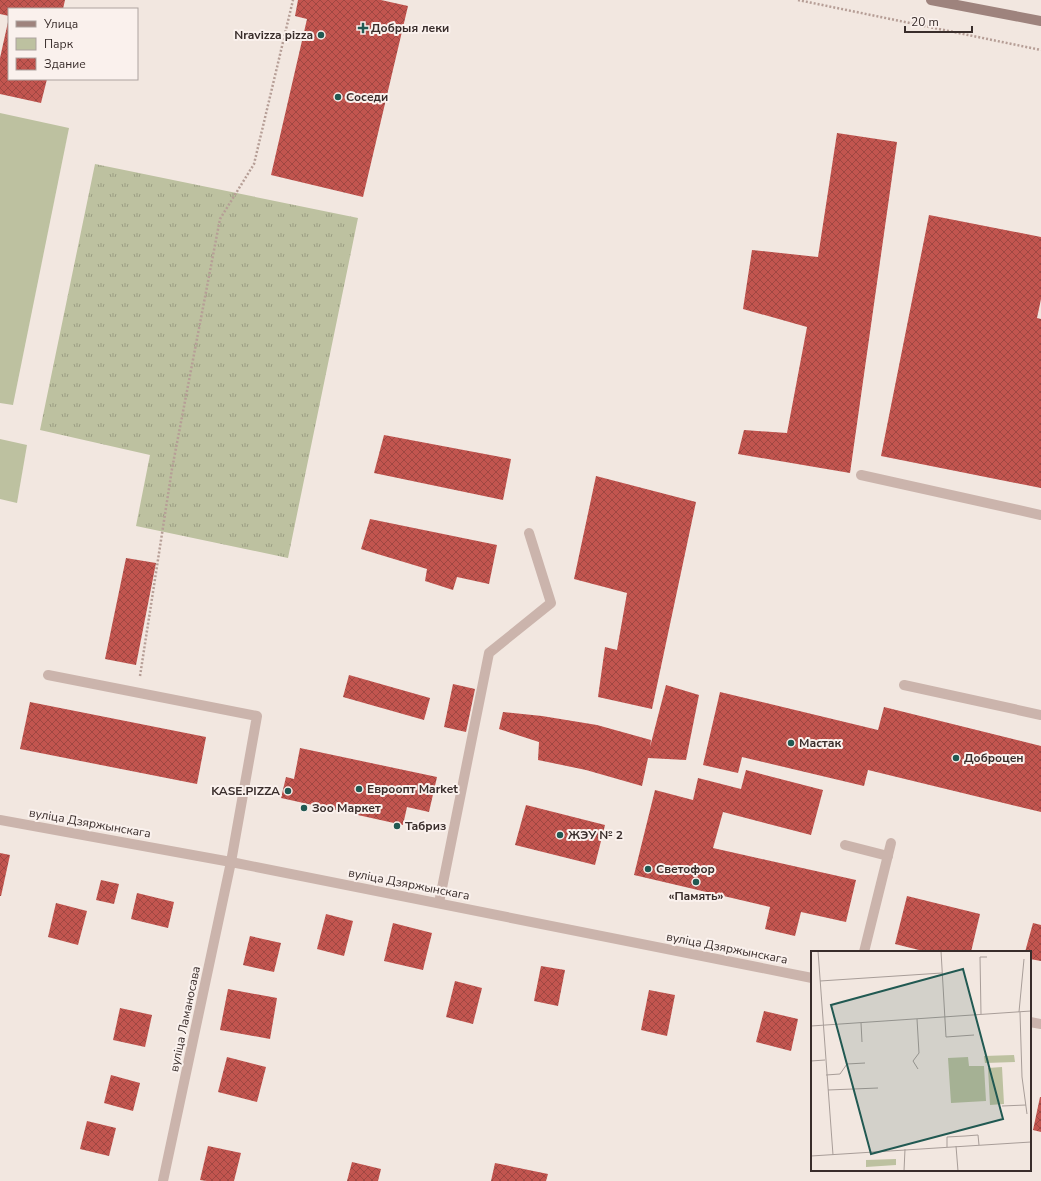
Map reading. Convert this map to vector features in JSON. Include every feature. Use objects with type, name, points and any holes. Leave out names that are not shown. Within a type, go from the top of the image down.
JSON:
[{"type":"main road","points":[[931,0],[1041,21]]},
{"type":"street","points":[[861,475],[1041,515]]},
{"type":"street","points":[[438,903],[489,653],[551,603],[529,533]]},
{"type":"street","points":[[48,675],[137,693]]},
{"type":"street","points":[[904,685],[1041,715]]},
{"type":"street","name":"вуліца Ламаносава","points":[[137,693],[257,716],[231,862],[163,1181]]},
{"type":"street","name":"вуліца Дзяржынскага","points":[[0,820],[231,862],[811,978]]},
{"type":"street","points":[[864,951],[891,843]]},
{"type":"street","points":[[845,845],[888,856]]},
{"type":"street","points":[[1031,1022],[1041,1024]]},
{"type":"path","points":[[137,693],[172,469],[220,219],[254,164],[293,0]]},
{"type":"path","points":[[798,0],[1041,50]]},
{"type":"green space","points":[[0,113],[69,128],[13,405],[0,403]]},
{"type":"green space","points":[[95,164],[358,218],[288,558],[136,526],[150,455],[40,430]]},
{"type":"green space","points":[[0,439],[27,445],[17,503],[0,499]]},
{"type":"building","points":[[0,0],[65,0],[63,8],[8,8],[8,16],[0,14]]},
{"type":"building","name":"Соседи","points":[[298,0],[381,0],[408,6],[363,197],[271,175],[307,19],[295,16]]},
{"type":"building","points":[[8,22],[8,80],[47,80],[41,103],[0,94],[0,58]]},
{"type":"building","points":[[837,133],[897,142],[850,473],[738,454],[744,430],[787,433],[807,327],[743,309],[752,250],[818,257]]},
{"type":"building","points":[[929,215],[1041,237],[1041,299],[1037,318],[1041,319],[1041,488],[881,456]]},
{"type":"building","points":[[384,435],[511,459],[503,500],[374,473]]},
{"type":"building","points":[[596,476],[696,502],[652,709],[598,697],[605,647],[617,650],[627,593],[574,579]]},
{"type":"building","points":[[370,519],[497,545],[489,584],[457,577],[453,590],[425,581],[427,569],[361,549]]},
{"type":"building","points":[[126,558],[156,563],[136,665],[105,659]]},
{"type":"building","points":[[349,675],[430,698],[424,720],[343,697]]},
{"type":"building","points":[[453,684],[475,689],[466,732],[444,727]]},
{"type":"building","points":[[666,685],[699,695],[686,760],[648,758],[642,786],[586,770],[538,760],[539,742],[499,729],[503,712],[542,716],[597,725],[651,740],[650,747]]},
{"type":"building","points":[[720,692],[878,730],[884,707],[1041,746],[1041,812],[868,770],[864,786],[742,757],[738,773],[703,765]]},
{"type":"building","points":[[30,702],[206,737],[197,784],[20,749]]},
{"type":"building","name":"Евроопт Market","points":[[300,748],[437,777],[429,812],[407,807],[403,825],[281,798],[286,777],[294,779]]},
{"type":"building","points":[[746,770],[823,790],[811,835],[723,812],[713,848],[856,880],[846,922],[801,912],[795,936],[765,929],[770,907],[634,875],[655,790],[693,800],[698,778],[741,789]]},
{"type":"building","name":"ЖЭУ № 2","points":[[526,805],[605,825],[595,865],[515,845]]},
{"type":"building","points":[[0,853],[10,855],[1,896],[0,896]]},
{"type":"building","points":[[101,880],[119,884],[114,904],[96,900]]},
{"type":"building","points":[[137,893],[174,902],[168,928],[131,919]]},
{"type":"building","points":[[907,896],[980,914],[971,951],[923,951],[895,944]]},
{"type":"building","points":[[56,903],[87,911],[78,945],[48,937]]},
{"type":"building","points":[[326,914],[353,921],[344,956],[317,949]]},
{"type":"building","points":[[393,923],[432,933],[423,970],[384,961]]},
{"type":"building","points":[[1033,923],[1041,925],[1041,961],[1031,959],[1031,951],[1025,951]]},
{"type":"building","points":[[250,936],[281,943],[274,972],[243,965]]},
{"type":"building","points":[[541,966],[565,970],[558,1006],[534,1001]]},
{"type":"building","points":[[455,981],[482,988],[473,1024],[446,1017]]},
{"type":"building","points":[[228,989],[277,998],[270,1039],[220,1030]]},
{"type":"building","points":[[649,990],[675,995],[667,1036],[641,1030]]},
{"type":"building","points":[[120,1008],[152,1015],[145,1047],[113,1040]]},
{"type":"building","points":[[764,1011],[798,1019],[791,1051],[756,1042]]},
{"type":"building","points":[[227,1057],[266,1067],[257,1102],[218,1092]]},
{"type":"building","points":[[111,1075],[140,1083],[133,1111],[104,1103]]},
{"type":"building","points":[[1041,1097],[1041,1132],[1033,1130]]},
{"type":"building","points":[[87,1121],[116,1128],[109,1156],[80,1149]]},
{"type":"building","points":[[208,1146],[241,1153],[234,1181],[200,1180]]},
{"type":"building","points":[[352,1162],[381,1169],[378,1181],[347,1181]]},
{"type":"building","points":[[495,1163],[548,1174],[546,1181],[491,1181]]},
{"type":"place","name":"Добрыя леки","points":[[363,28]]},
{"type":"place","name":"Nravizza pizza","points":[[321,35]]},
{"type":"place","name":"Соседи","points":[[338,97]]},
{"type":"place","name":"Мастак","points":[[791,743]]},
{"type":"place","name":"Доброцен","points":[[956,758]]},
{"type":"place","name":"Евроопт Market","points":[[359,789]]},
{"type":"place","name":"KASE.PIZZA","points":[[288,791]]},
{"type":"place","name":"Зоо Маркет","points":[[304,808]]},
{"type":"place","name":"Табриз","points":[[397,826]]},
{"type":"place","name":"ЖЭУ № 2","points":[[560,835]]},
{"type":"place","name":"Светофор","points":[[648,869]]},
{"type":"place","name":"«Память»","points":[[696,882]]}]
